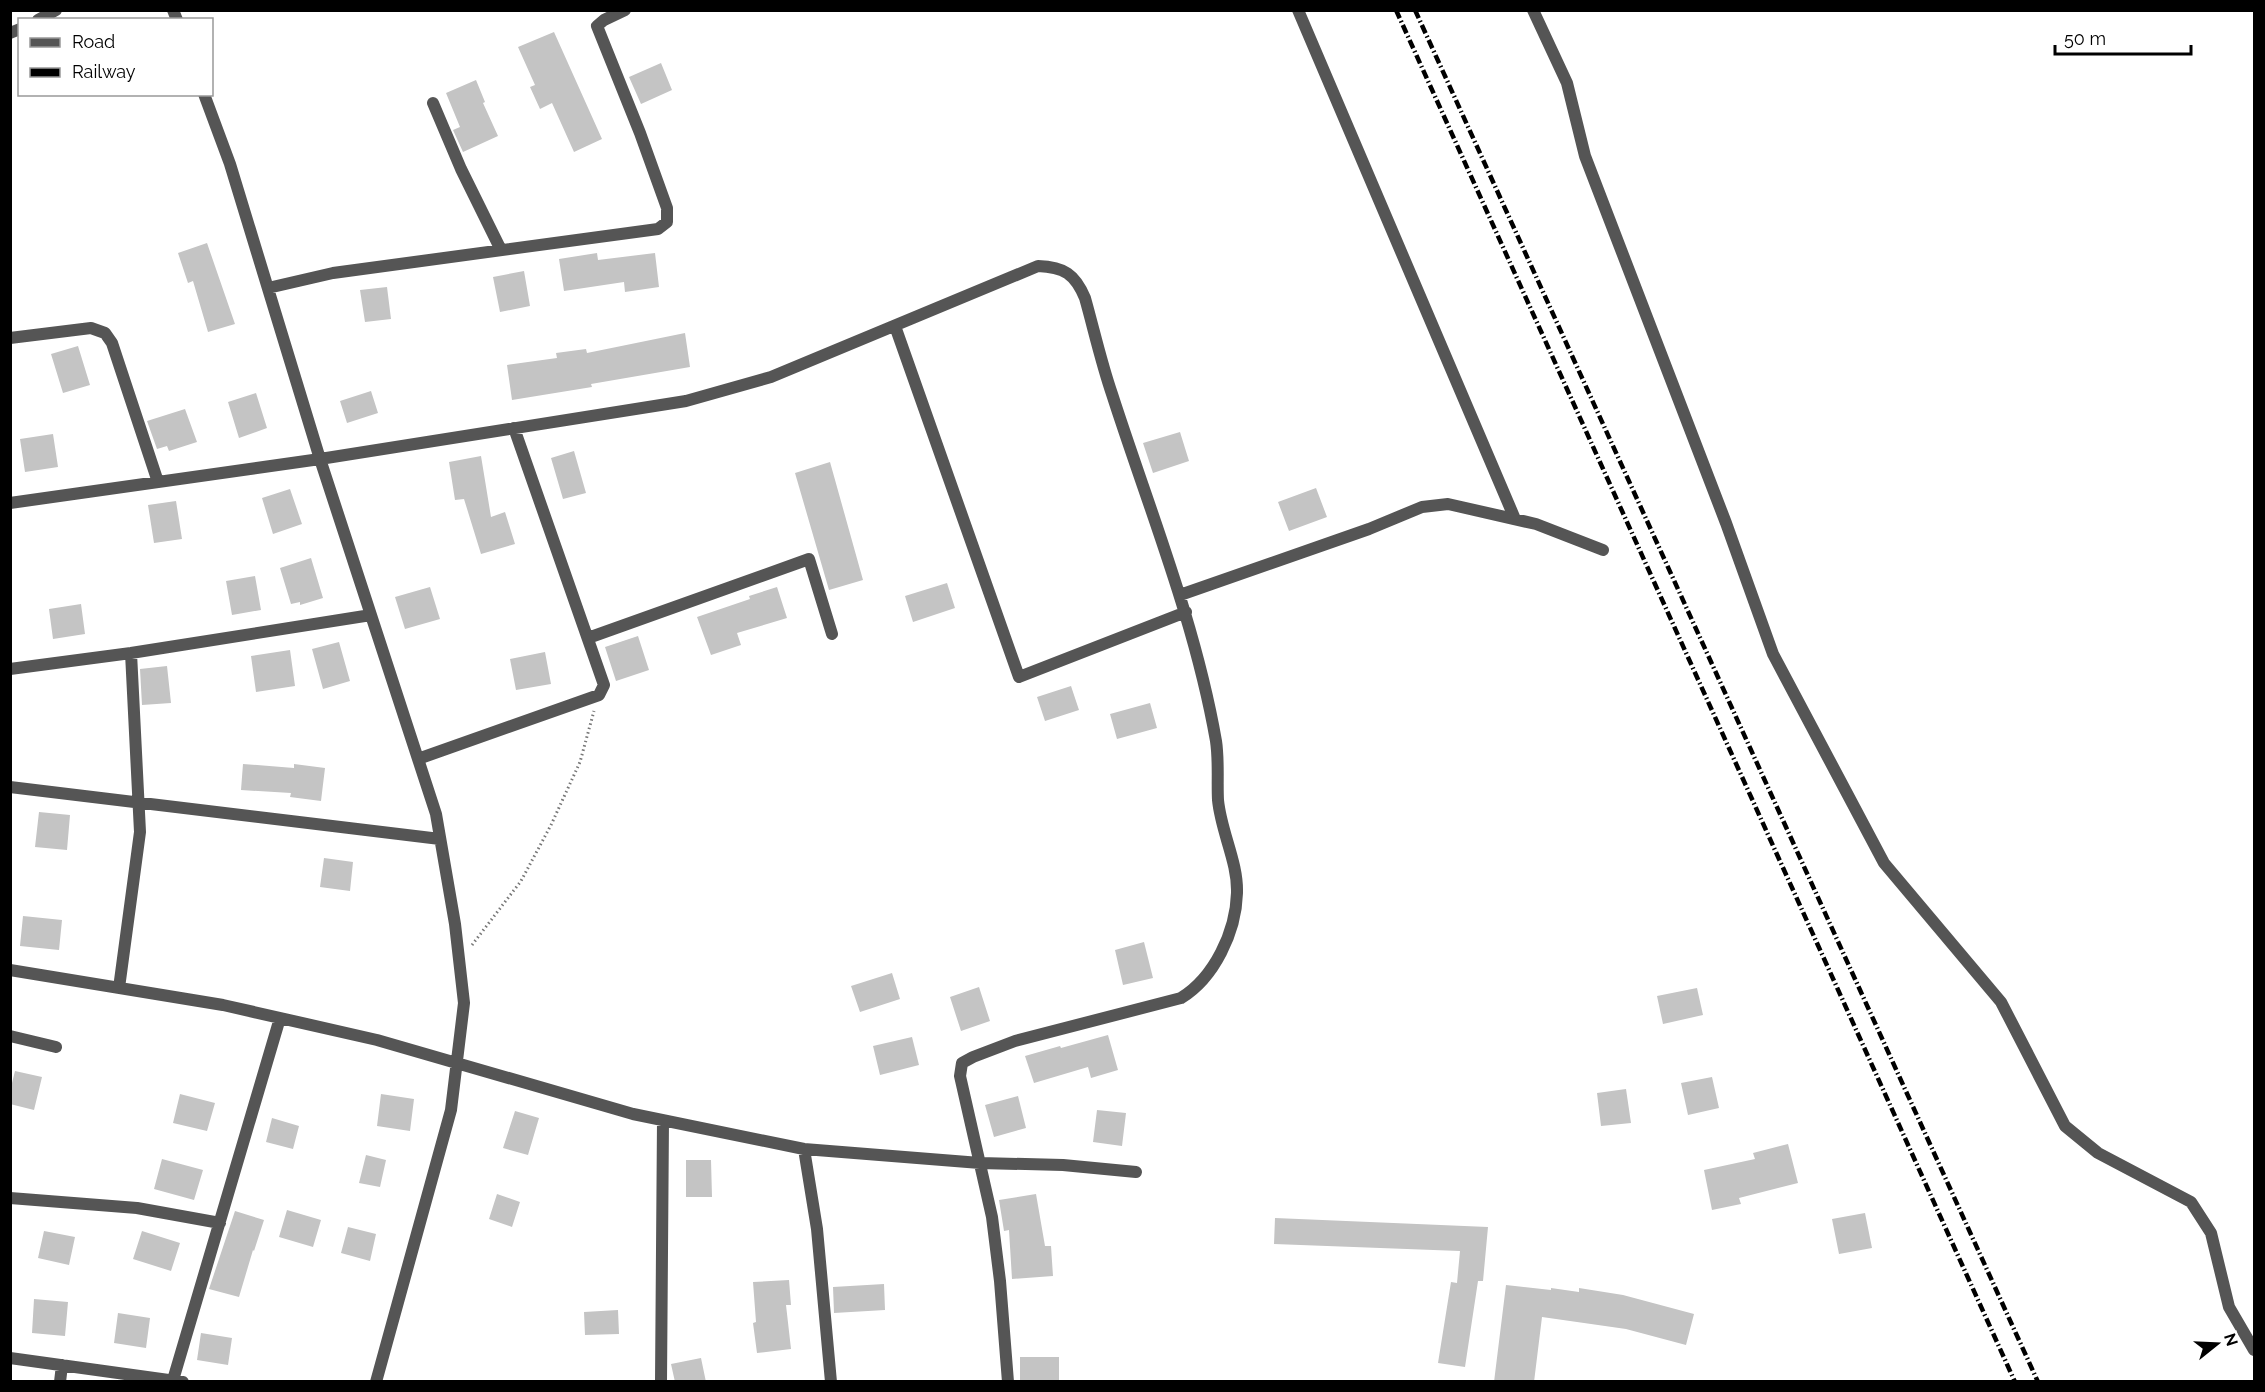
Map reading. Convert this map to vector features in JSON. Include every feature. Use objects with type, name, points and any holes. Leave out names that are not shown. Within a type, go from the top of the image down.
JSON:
[{"type":"street","points":[[42,18],[56,10]]},
{"type":"street","points":[[268,288],[333,273],[658,229],[667,222],[667,208],[597,26],[625,10]]},
{"type":"street","points":[[1298,10],[1515,519]]},
{"type":"street","points":[[1533,10],[1567,83],[1586,156],[1722,512],[1773,654],[1884,863],[2001,1002],[2065,1126],[2098,1153],[2191,1202],[2211,1233],[2229,1307],[2254,1350]]},
{"type":"street","points":[[205,96],[230,164],[320,459],[436,814],[459,956],[464,1003],[451,1110],[376,1382]]},
{"type":"street","points":[[433,103],[461,169],[501,250]]},
{"type":"street","points":[[10,503],[320,459],[686,401],[721,393],[771,377],[1038,266],[1051,266],[1073,277],[1084,298],[1111,393],[1186,612],[1216,742],[1218,800],[1235,871],[1237,894],[1232,923],[1219,954],[1205,979],[1181,998],[1015,1041],[962,1063],[960,1076],[992,1217],[1008,1382]]},
{"type":"street","points":[[895,326],[1019,677],[1186,612]]},
{"type":"street","points":[[10,338],[91,328],[105,333],[112,343],[158,482]]},
{"type":"street","points":[[418,759],[599,695],[604,685],[514,428]]},
{"type":"street","points":[[1180,595],[1422,507],[1448,504],[1536,524],[1603,550]]},
{"type":"street","points":[[588,638],[809,559],[832,634]]},
{"type":"street","points":[[10,669],[131,653],[371,615]]},
{"type":"street","points":[[119,988],[140,832],[131,653]]},
{"type":"street","points":[[10,787],[440,839]]},
{"type":"street","points":[[10,970],[223,1005],[377,1040],[633,1114],[804,1149],[980,1163],[1064,1164],[1136,1173]]},
{"type":"street","points":[[10,1358],[178,1381],[220,1223],[280,1018]]},
{"type":"street","points":[[10,1036],[56,1047]]},
{"type":"street","points":[[661,1382],[663,1120]]},
{"type":"street","points":[[804,1149],[817,1229],[831,1382]]},
{"type":"street","points":[[10,1198],[137,1208],[220,1223]]},
{"type":"street","points":[[60,1382],[62,1365]]},
{"type":"path","points":[[459,956],[477,941],[521,881],[541,844],[580,762],[599,695]]},
{"type":"building","points":[[554,32],[602,139],[574,152],[552,103],[540,109],[530,87],[535,85],[518,47]]},
{"type":"building","points":[[661,63],[672,90],[641,104],[629,77]]},
{"type":"building","points":[[476,80],[485,102],[483,103],[498,136],[463,152],[453,130],[460,127],[446,93]]},
{"type":"building","points":[[207,243],[235,324],[208,332],[193,281],[188,283],[178,253]]},
{"type":"building","points":[[597,253],[598,260],[655,253],[659,287],[625,292],[624,282],[564,291],[559,259]]},
{"type":"building","points":[[524,271],[530,306],[500,312],[493,277]]},
{"type":"building","points":[[387,287],[391,319],[365,322],[360,290]]},
{"type":"building","points":[[685,333],[690,367],[591,384],[592,387],[512,400],[507,365],[557,358],[556,353],[586,349],[587,353]]},
{"type":"building","points":[[78,346],[90,385],[63,393],[51,354]]},
{"type":"building","points":[[371,391],[378,413],[347,423],[340,401]]},
{"type":"building","points":[[256,393],[267,428],[239,438],[228,402]]},
{"type":"building","points":[[185,409],[197,442],[169,451],[167,446],[157,449],[147,421]]},
{"type":"building","points":[[1180,432],[1189,461],[1153,473],[1143,443]]},
{"type":"building","points":[[53,434],[58,467],[25,472],[20,439]]},
{"type":"building","points":[[574,451],[586,493],[563,499],[551,458]]},
{"type":"building","points":[[481,456],[491,517],[505,512],[515,544],[481,554],[464,499],[455,500],[449,462]]},
{"type":"building","points":[[830,462],[863,580],[829,590],[795,473]]},
{"type":"building","points":[[1316,488],[1327,517],[1289,531],[1278,502]]},
{"type":"building","points":[[290,489],[302,524],[273,534],[262,498]]},
{"type":"building","points":[[176,501],[182,539],[154,543],[148,505]]},
{"type":"building","points":[[311,558],[323,598],[300,605],[300,602],[291,604],[280,568]]},
{"type":"building","points":[[255,576],[261,610],[232,615],[226,581]]},
{"type":"building","points":[[947,583],[955,608],[913,622],[905,596]]},
{"type":"building","points":[[430,587],[440,619],[405,629],[395,597]]},
{"type":"building","points":[[777,587],[787,618],[737,633],[741,645],[711,655],[697,617]]},
{"type":"building","points":[[81,604],[85,634],[53,639],[49,609]]},
{"type":"building","points":[[638,636],[649,670],[616,681],[605,647]]},
{"type":"building","points":[[339,642],[350,681],[323,689],[312,649]]},
{"type":"building","points":[[290,650],[295,686],[256,692],[251,656]]},
{"type":"building","points":[[545,652],[551,684],[516,690],[510,659]]},
{"type":"building","points":[[167,666],[171,703],[142,705],[140,669]]},
{"type":"building","points":[[1071,686],[1079,710],[1045,721],[1037,697]]},
{"type":"building","points":[[1150,703],[1157,728],[1117,739],[1110,714]]},
{"type":"building","points":[[243,764],[294,768],[294,764],[325,768],[321,801],[290,797],[291,793],[241,790]]},
{"type":"building","points":[[39,812],[70,815],[67,850],[35,847]]},
{"type":"building","points":[[324,858],[353,862],[350,891],[320,887]]},
{"type":"building","points":[[23,916],[62,920],[59,950],[20,946]]},
{"type":"building","points":[[1144,942],[1153,978],[1123,985],[1115,950]]},
{"type":"building","points":[[892,973],[900,999],[860,1012],[851,986]]},
{"type":"building","points":[[979,987],[990,1021],[961,1031],[950,997]]},
{"type":"building","points":[[1697,988],[1703,1015],[1663,1024],[1657,996]]},
{"type":"building","points":[[1108,1035],[1118,1070],[1091,1078],[1088,1067],[1034,1083],[1025,1056]]},
{"type":"building","points":[[912,1037],[919,1065],[880,1075],[873,1046]]},
{"type":"building","points":[[15,1071],[42,1077],[34,1110],[10,1104],[10,1091]]},
{"type":"building","points":[[1712,1077],[1719,1108],[1688,1115],[1681,1083]]},
{"type":"building","points":[[1626,1089],[1631,1123],[1601,1126],[1597,1093]]},
{"type":"building","points":[[180,1094],[215,1103],[207,1131],[173,1123]]},
{"type":"building","points":[[381,1094],[414,1099],[410,1131],[377,1126]]},
{"type":"building","points":[[1018,1096],[1026,1128],[994,1137],[985,1105]]},
{"type":"building","points":[[1097,1110],[1126,1113],[1122,1146],[1093,1142]]},
{"type":"building","points":[[515,1111],[539,1118],[528,1155],[503,1148]]},
{"type":"building","points":[[272,1118],[299,1126],[293,1149],[266,1142]]},
{"type":"building","points":[[1788,1144],[1798,1183],[1739,1198],[1741,1204],[1712,1210],[1704,1170],[1755,1159],[1753,1153]]},
{"type":"building","points":[[366,1155],[386,1160],[380,1187],[359,1183]]},
{"type":"building","points":[[162,1159],[203,1170],[194,1200],[154,1189]]},
{"type":"building","points":[[686,1160],[711,1160],[712,1197],[686,1197]]},
{"type":"building","points":[[497,1194],[520,1202],[512,1227],[489,1219]]},
{"type":"building","points":[[1036,1194],[1045,1246],[1051,1246],[1053,1276],[1012,1279],[1009,1230],[1004,1231],[999,1200]]},
{"type":"building","points":[[287,1210],[321,1220],[313,1247],[279,1237]]},
{"type":"building","points":[[235,1211],[264,1220],[239,1297],[209,1289]]},
{"type":"building","points":[[1865,1213],[1872,1248],[1839,1254],[1832,1219]]},
{"type":"building","points":[[1275,1218],[1488,1227],[1483,1281],[1478,1281],[1465,1367],[1438,1363],[1451,1282],[1457,1283],[1460,1251],[1274,1244]]},
{"type":"building","points":[[348,1227],[376,1234],[370,1261],[341,1253]]},
{"type":"building","points":[[44,1231],[75,1237],[69,1265],[38,1258]]},
{"type":"building","points":[[142,1231],[180,1243],[171,1271],[133,1259]]},
{"type":"building","points":[[789,1280],[791,1305],[786,1305],[791,1349],[757,1353],[753,1323],[756,1322],[753,1282]]},
{"type":"building","points":[[884,1284],[885,1310],[834,1313],[833,1287]]},
{"type":"building","points":[[1506,1285],[1579,1292],[1579,1288],[1623,1295],[1694,1314],[1686,1345],[1626,1329],[1542,1317],[1534,1382],[1494,1382]]},
{"type":"building","points":[[34,1299],[68,1302],[65,1336],[32,1333]]},
{"type":"building","points":[[618,1310],[619,1334],[585,1335],[584,1312]]},
{"type":"building","points":[[118,1313],[150,1318],[146,1348],[114,1343]]},
{"type":"building","points":[[201,1333],[232,1338],[228,1365],[197,1360]]},
{"type":"building","points":[[1020,1357],[1059,1357],[1059,1382],[1020,1382]]},
{"type":"building","points":[[701,1358],[706,1382],[675,1382],[671,1364]]},
{"type":"railway","points":[[1396,10],[2015,1382]]},
{"type":"railway","points":[[1415,10],[2038,1382]]}]
